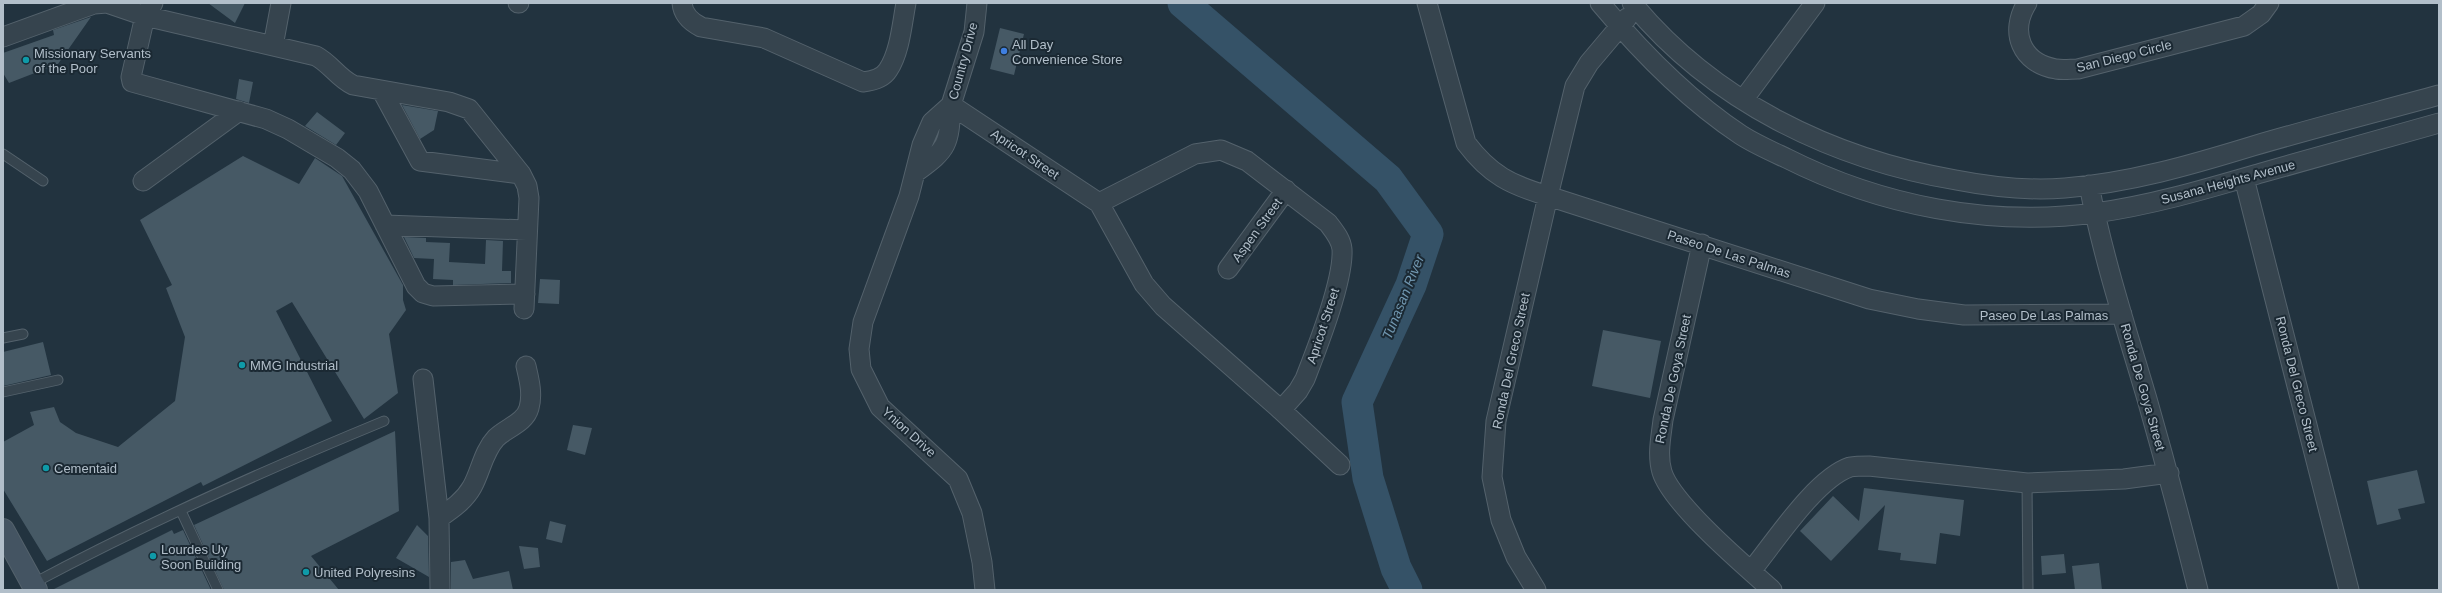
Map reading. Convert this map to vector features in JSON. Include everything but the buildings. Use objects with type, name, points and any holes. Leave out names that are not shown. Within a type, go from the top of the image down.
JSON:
[{"type":"main road","points":[[3,530],[34,587]]},
{"type":"street","points":[[3,37],[94,4],[107,3],[149,10],[273,46],[316,56],[325,61],[345,82],[382,91],[450,102],[469,109],[521,174],[527,186],[529,198],[524,301],[433,296],[423,294],[416,286],[368,191],[352,170],[336,158],[288,129],[239,111],[132,82],[131,77],[149,10]]},
{"type":"street","points":[[273,46],[281,3]]},
{"type":"street","points":[[682,3],[687,16],[693,23],[701,28],[764,38],[855,80],[872,81],[888,70],[897,46],[906,3]]},
{"type":"street","name":"Country Drive","points":[[926,134],[932,122],[951,105],[974,32],[977,3]]},
{"type":"street","name":"Paseo De Las Palmas","points":[[1427,3],[1466,143],[1480,161],[1496,175],[1517,187],[1702,244],[1870,300],[1918,309],[1964,315],[2122,314]]},
{"type":"street","name":"Susana Heights Avenue","points":[[1600,3],[1620,27],[1680,88],[1742,136],[1810,170],[1847,185],[1883,196],[1953,212],[2031,217],[2094,213],[2178,198],[2439,123]]},
{"type":"street","points":[[1743,100],[1815,3]]},
{"type":"street","name":"San Diego Circle","points":[[2027,3],[2018,21],[2017,33],[2022,46],[2035,60],[2055,69],[2078,70],[2244,26],[2261,14],[2269,3]]},
{"type":"street","points":[[1548,196],[1575,86],[1589,63],[1620,27],[1634,6]]},
{"type":"street","name":"Susana Heights Avenue","points":[[1634,6],[1693,65],[1743,100],[1783,124],[1819,141],[1890,167],[1989,186],[2029,189],[2089,185],[2173,171],[2439,95]]},
{"type":"street","points":[[382,91],[420,161],[521,174]]},
{"type":"street","points":[[916,172],[939,155],[946,143],[950,130],[951,105]]},
{"type":"street","name":"Apricot Street","points":[[951,105],[1099,204],[1144,284],[1163,306],[1281,410],[1298,391],[1306,379],[1341,264],[1342,248],[1337,234],[1328,222],[1247,161],[1220,150],[1208,150],[1195,154],[1099,204]]},
{"type":"street","points":[[143,181],[239,111]]},
{"type":"street","name":"Ynion Drive","points":[[926,134],[909,196],[863,322],[859,349],[861,369],[880,407],[958,479],[972,513],[982,562],[985,590]]},
{"type":"street","name":"Ronda Del Greco Street","points":[[2244,178],[2349,590]]},
{"type":"street","name":"Ronda De Goya Street","points":[[2089,185],[2094,213],[2168,473],[2198,590]]},
{"type":"street","name":"Aspen Street","points":[[1228,269],[1286,190]]},
{"type":"street","name":"Ronda Del Greco Street","points":[[1536,590],[1516,556],[1501,520],[1492,477],[1496,421],[1548,196]]},
{"type":"street","points":[[385,225],[527,230]]},
{"type":"street","name":"Ronda De Goya Street","points":[[1702,244],[1663,420],[1659,450],[1662,471],[1676,497],[1772,590]]},
{"type":"street","points":[[439,518],[458,505],[472,488],[490,446],[497,437],[523,419],[529,409],[531,383],[526,366]]},
{"type":"street","points":[[423,379],[439,518],[440,590]]},
{"type":"street","points":[[1281,410],[1340,464]]},
{"type":"street","points":[[1751,571],[1817,490],[1832,477],[1851,467],[1869,466],[2027,483],[2124,479],[2168,473]]},
{"type":"lane","points":[[3,154],[43,181]]},
{"type":"lane","points":[[3,338],[23,334]]},
{"type":"lane","points":[[3,392],[58,380]]},
{"type":"lane","points":[[34,587],[82,557],[308,453],[384,421]]},
{"type":"lane","points":[[2027,483],[2028,590]]},
{"type":"lane","points":[[181,511],[218,590]]},
{"type":"waterway","name":"Tunasan River","points":[[1183,3],[1388,179],[1428,234],[1411,285],[1357,402],[1368,478],[1396,568],[1407,590]]},
{"type":"place","name":"All Day Convenience Store","points":[[1004,51]]},
{"type":"place","name":"Missionary Servants of the Poor","points":[[26,60]]},
{"type":"place","name":"MMG Industrial","points":[[242,365]]},
{"type":"place","name":"Cementaid","points":[[46,468]]},
{"type":"place","name":"Lourdes Uy Soon Building","points":[[153,556]]},
{"type":"place","name":"United Polyresins","points":[[306,572]]}]
